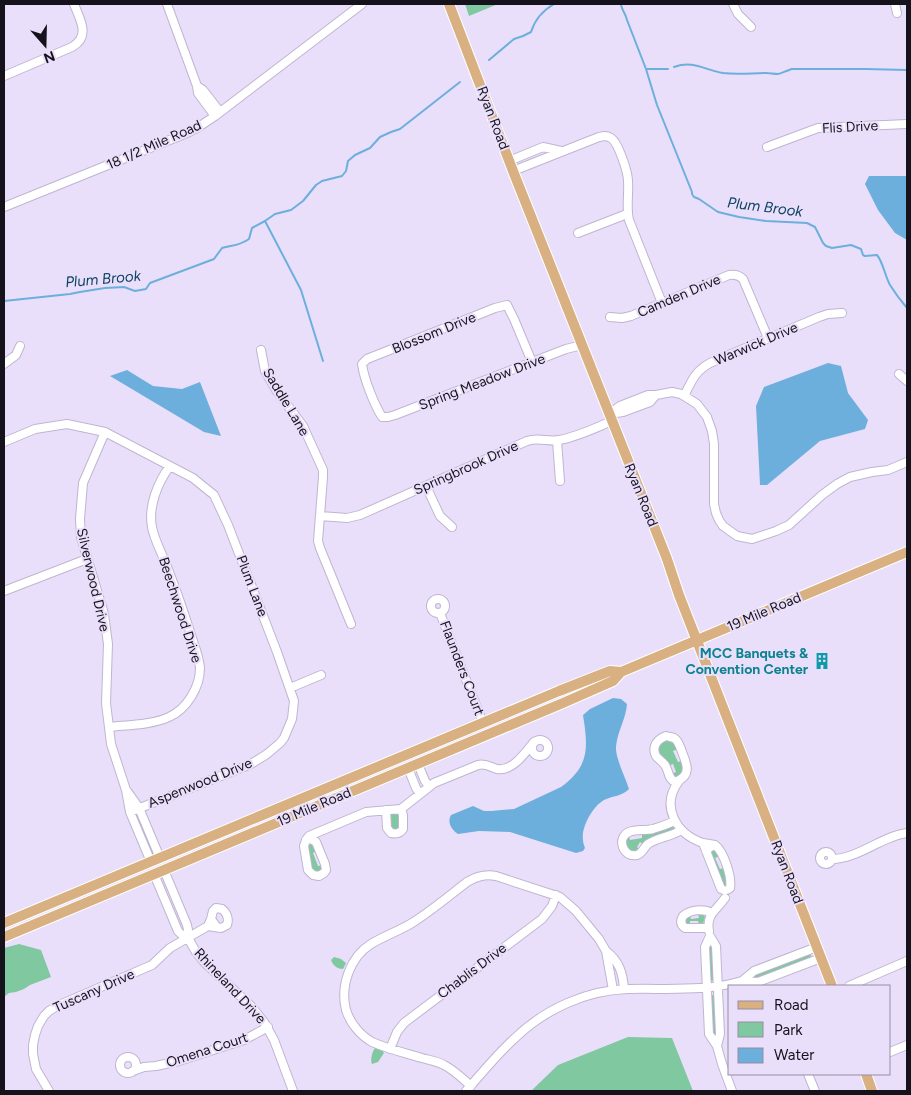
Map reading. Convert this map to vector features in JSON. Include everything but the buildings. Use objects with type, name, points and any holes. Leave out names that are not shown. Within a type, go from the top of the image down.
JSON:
[{"type":"main road","name":"Ryan Road","points":[[449,4],[513,171],[664,551],[832,985]]},
{"type":"main road","name":"19 Mile Road","points":[[4,937],[597,689],[613,681],[621,672],[907,552]]},
{"type":"main road","name":"19 Mile Road","points":[[4,923],[595,677],[610,671],[621,672]]},
{"type":"main road","points":[[595,677],[599,682],[597,689]]},
{"type":"main road","points":[[505,714],[509,721],[505,728]]},
{"type":"main road","points":[[404,756],[400,762],[406,769]]},
{"type":"main road","points":[[222,832],[226,839],[223,846]]},
{"type":"main road","points":[[128,871],[124,878],[129,885]]},
{"type":"main road","points":[[866,1075],[872,1091]]},
{"type":"street","points":[[4,76],[72,47],[80,41],[83,28],[74,4]]},
{"type":"street","name":"18 1/2 Mile Road","points":[[4,206],[197,128],[362,4]]},
{"type":"street","points":[[733,4],[738,14],[751,27]]},
{"type":"street","points":[[895,4],[897,13]]},
{"type":"street","points":[[170,5],[197,86],[203,90],[217,114]]},
{"type":"street","name":"Flis Drive","points":[[766,147],[818,128],[907,124]]},
{"type":"street","points":[[513,171],[599,136],[611,138],[616,144],[628,176],[628,214],[631,225],[662,303]]},
{"type":"street","points":[[509,160],[543,148],[561,151]]},
{"type":"street","points":[[578,233],[628,214]]},
{"type":"street","name":"Camden Drive","points":[[610,317],[627,317],[729,275],[738,275],[743,280],[768,338]]},
{"type":"street","name":"Blossom Drive","points":[[382,417],[378,411],[362,364],[367,359],[495,308],[507,305],[532,362]]},
{"type":"street","name":"Warwick Drive","points":[[684,396],[696,373],[702,367],[819,317],[842,313]]},
{"type":"street","name":"Spring Meadow Drive","points":[[382,417],[395,415],[566,349],[582,345]]},
{"type":"street","points":[[4,364],[16,355],[20,346]]},
{"type":"street","name":"Saddle Lane","points":[[261,350],[265,371],[276,390],[303,426],[322,470],[318,541],[351,624]]},
{"type":"street","points":[[899,374],[907,381]]},
{"type":"street","name":"Springbrook Drive","points":[[320,516],[347,518],[360,515],[527,441],[534,439],[557,441],[572,436],[611,417],[650,402],[656,394],[672,392],[684,396]]},
{"type":"street","points":[[684,396],[697,404],[707,417],[714,444],[714,504],[716,513],[723,526],[736,536],[752,539],[776,531],[789,525],[837,484],[856,475],[888,470],[907,462]]},
{"type":"street","name":"Plum Lane","points":[[4,442],[35,429],[67,424],[105,432],[193,478],[214,495],[228,525],[290,688],[294,701],[292,719],[288,730]]},
{"type":"street","name":"Silverwood Drive","points":[[105,432],[83,483],[80,519],[81,537],[104,614],[108,644],[106,703],[111,744],[126,790],[130,812],[155,860]]},
{"type":"street","points":[[557,441],[560,481]]},
{"type":"street","name":"Beechwood Drive","points":[[109,727],[155,722],[168,718],[176,714],[188,702],[197,685],[200,669],[198,658],[180,599],[152,527],[151,514],[154,498],[170,466]]},
{"type":"street","points":[[426,486],[440,516],[452,527]]},
{"type":"street","points":[[4,591],[87,559]]},
{"type":"street","name":"Flaunders Court","points":[[440,613],[483,723]]},
{"type":"street","points":[[290,688],[321,675]]},
{"type":"street","name":"Aspenwood Drive","points":[[130,812],[252,764],[280,744],[288,730]]},
{"type":"street","points":[[674,789],[664,765],[656,756],[654,750],[657,741],[666,736],[678,742],[687,764],[687,771],[674,789],[671,806],[675,821],[680,830],[690,837],[703,843],[715,845],[720,849],[730,877],[730,888],[725,898],[709,918],[709,932],[705,947],[709,1034],[717,1046],[732,1091]]},
{"type":"street","points":[[315,838],[326,867],[324,873],[319,876],[309,872],[304,846],[309,836],[315,838],[362,813],[402,809],[429,786],[482,764],[506,769],[529,752],[534,742],[544,740],[548,744],[548,750],[545,754],[540,756],[529,752]]},
{"type":"street","points":[[418,764],[429,786]]},
{"type":"street","points":[[406,769],[420,794]]},
{"type":"street","points":[[671,780],[679,781]]},
{"type":"street","name":"Silverwood Drive","points":[[126,790],[139,808],[155,860]]},
{"type":"street","points":[[386,810],[387,828],[391,833],[396,834],[403,829],[402,809]]},
{"type":"street","points":[[675,821],[654,829],[629,832],[622,839],[624,849],[629,854],[637,855],[646,845],[680,830]]},
{"type":"street","points":[[832,859],[846,857],[898,835],[907,834]]},
{"type":"street","points":[[703,843],[725,898]]},
{"type":"street","points":[[706,851],[709,847],[715,845]]},
{"type":"street","name":"Rhineland Drive","points":[[164,870],[187,925],[188,938]]},
{"type":"street","name":"Rhineland Drive","points":[[154,874],[178,931],[188,938],[200,958],[252,1007],[268,1028],[293,1091]]},
{"type":"street","points":[[613,990],[606,951],[599,939],[566,901],[556,895],[496,876],[486,875],[476,877],[467,882],[410,924],[370,944],[359,953],[347,976],[344,990],[345,1005],[350,1018],[358,1031],[367,1039],[390,1049],[443,1064],[453,1070],[468,1088],[514,1039],[531,1024],[569,1002],[613,990],[707,988],[742,981],[758,982],[821,958]]},
{"type":"street","points":[[721,889],[726,891],[730,888]]},
{"type":"street","name":"Chablis Drive","points":[[390,1049],[394,1037],[404,1023],[542,919],[552,906],[556,895]]},
{"type":"street","points":[[709,932],[686,928],[681,924],[682,918],[686,913],[706,910],[712,913]]},
{"type":"street","name":"Tuscany Drive","points":[[49,1091],[36,1069],[32,1045],[34,1035],[44,1016],[61,1004],[145,968],[170,948],[211,924]]},
{"type":"street","points":[[709,932],[716,946],[720,1034],[717,1046]]},
{"type":"street","points":[[742,981],[754,971],[816,947]]},
{"type":"street","points":[[606,951],[614,957],[618,965],[624,989]]},
{"type":"street","points":[[851,985],[907,961]]},
{"type":"street","name":"Omena Court","points":[[133,1071],[144,1067],[179,1061],[244,1040],[268,1028]]},
{"type":"street","points":[[891,1052],[907,1045]]},
{"type":"street","points":[[135,1061],[136,1066],[133,1071],[124,1071],[121,1067],[121,1062],[127,1057],[132,1058],[144,1067]]},
{"type":"street","points":[[808,1075],[815,1091]]},
{"type":"green space","points":[[465,4],[498,4],[469,16]]},
{"type":"green space","points":[[667,739],[674,741],[678,749],[673,751],[678,762],[683,760],[684,772],[676,779],[671,774],[676,772],[673,764],[668,766],[658,752],[660,744]]},
{"type":"green space","points":[[390,814],[400,814],[401,827],[398,831],[390,830]]},
{"type":"green space","points":[[674,825],[674,830],[644,845],[640,842],[637,847],[640,850],[634,852],[628,850],[625,841],[629,835],[630,840],[642,838],[642,833]]},
{"type":"green space","points":[[312,842],[317,851],[313,853],[318,866],[323,865],[319,873],[311,870],[307,843]]},
{"type":"green space","points":[[715,848],[720,856],[715,858],[720,869],[724,868],[728,886],[724,887],[710,852]]},
{"type":"green space","points":[[698,913],[703,914],[705,917],[703,924],[699,926],[698,921],[690,921],[690,926],[685,925],[685,918],[690,915],[691,919],[699,918]]},
{"type":"green space","points":[[19,944],[41,950],[51,977],[24,989],[9,993],[4,997],[4,948]]},
{"type":"green space","points":[[709,944],[713,945],[714,980],[712,981],[710,980]]},
{"type":"green space","points":[[808,954],[811,955],[810,959],[756,979],[753,978],[754,974]]},
{"type":"green space","points":[[334,957],[346,963],[343,969],[333,964],[331,960]]},
{"type":"green space","points":[[710,996],[715,996],[717,1034],[712,1034]]},
{"type":"green space","points":[[628,1037],[672,1038],[693,1091],[531,1091],[558,1065]]},
{"type":"green space","points":[[375,1048],[382,1050],[384,1053],[378,1062],[372,1064],[371,1060]]},
{"type":"water","points":[[869,176],[907,176],[907,240],[895,233],[878,210],[865,184]]},
{"type":"water","points":[[828,363],[841,366],[848,393],[868,420],[865,429],[820,441],[767,485],[760,485],[756,406],[764,387]]},
{"type":"water","points":[[127,370],[153,386],[182,389],[200,382],[221,436],[204,432],[110,376]]},
{"type":"water","points":[[613,698],[621,699],[627,704],[616,751],[629,789],[621,795],[604,800],[592,812],[584,829],[583,841],[585,848],[583,851],[576,853],[510,832],[479,831],[458,834],[453,830],[450,825],[451,815],[473,806],[484,811],[514,809],[561,787],[577,771],[585,755],[586,737],[583,715],[590,709]]},
{"type":"waterway","name":"Plum Brook","points":[[489,60],[514,39],[531,32],[540,16],[554,4]]},
{"type":"waterway","name":"Plum Brook","points":[[621,4],[646,69],[657,105],[694,197],[718,212],[739,217],[766,221],[807,223],[815,227],[826,246],[832,248],[851,245],[861,249],[865,256],[877,255],[890,285],[907,308]]},
{"type":"waterway","points":[[674,67],[693,65],[716,72],[734,74],[778,74],[792,69],[907,70]]},
{"type":"waterway","points":[[646,69],[668,69]]},
{"type":"waterway","name":"Plum Brook","points":[[4,301],[105,288],[124,287],[135,291],[146,289],[150,283],[214,259],[222,248],[239,244],[249,239],[252,228],[275,214],[291,210],[303,201],[316,185],[322,181],[342,176],[346,171],[348,161],[355,155],[370,148],[380,137],[400,129],[460,82]]},
{"type":"waterway","points":[[265,221],[301,290],[323,361]]},
{"type":"place","name":"MCC Banquets & Convention Center","points":[[822,661]]}]
